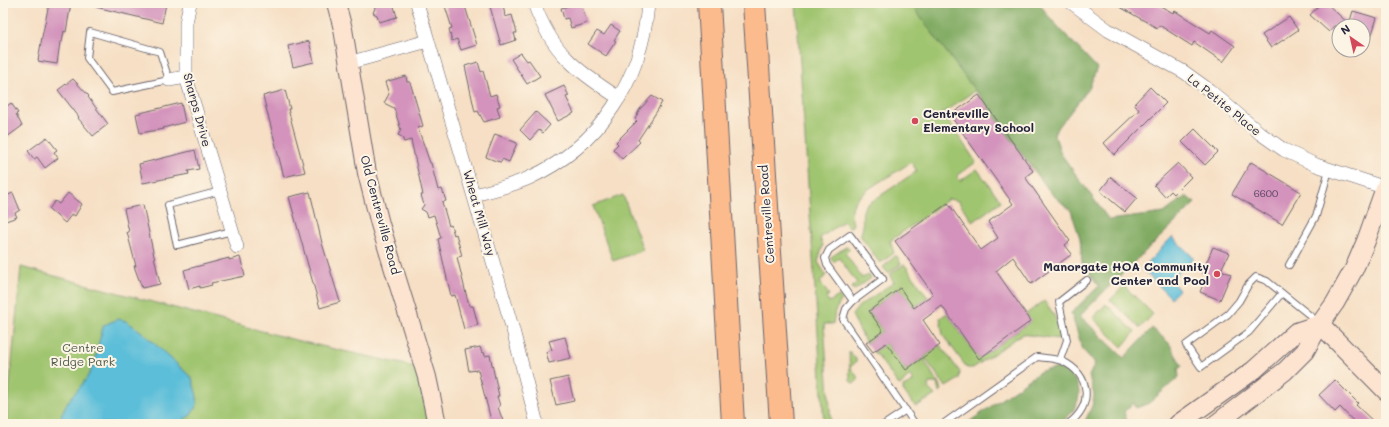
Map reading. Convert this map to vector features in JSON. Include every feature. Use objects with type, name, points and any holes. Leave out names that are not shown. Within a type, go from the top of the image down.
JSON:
[{"type":"highway","points":[[709,3],[733,424]]},
{"type":"highway","name":"Centreville Road","points":[[754,3],[781,424]]},
{"type":"street","name":"Sharps Drive","points":[[190,3],[186,23],[186,77],[237,247]]},
{"type":"street","name":"Old Centreville Road","points":[[336,3],[343,29],[367,173],[380,224],[427,377],[437,424]]},
{"type":"street","name":"Wheat Mill Way","points":[[418,3],[513,330],[537,424]]},
{"type":"street","points":[[534,3],[549,36],[568,61],[585,76],[619,98]]},
{"type":"street","name":"La Petite Place","points":[[1072,3],[1108,30],[1184,72],[1209,90],[1261,134],[1284,150],[1329,170],[1386,187]]},
{"type":"street","points":[[474,195],[512,185],[546,169],[580,144],[596,129],[619,98],[632,74],[644,39],[648,4]]},
{"type":"street","points":[[348,63],[428,40]]},
{"type":"street","points":[[169,80],[186,77]]},
{"type":"street","points":[[1216,424],[1286,371],[1305,351],[1354,269],[1386,187]]},
{"type":"street","points":[[1320,324],[1386,391]]},
{"type":"street","points":[[1178,424],[1254,370],[1296,332],[1320,324]]},
{"type":"lane","points":[[90,32],[160,52],[169,80],[112,92],[87,58],[90,32]]},
{"type":"lane","points":[[1289,265],[1316,216],[1329,170]]},
{"type":"lane","points":[[220,191],[168,204],[177,245],[232,231]]},
{"type":"lane","points":[[853,301],[827,265],[825,258],[829,250],[850,235],[883,279],[853,301],[846,309],[843,319],[915,424]]},
{"type":"lane","points":[[1282,294],[1249,332],[1201,367],[1186,344],[1228,314],[1239,301],[1251,280],[1256,277],[1262,278],[1320,324]]},
{"type":"lane","points":[[1060,360],[1067,340],[1058,302],[1087,280]]},
{"type":"lane","points":[[943,424],[1037,357],[1060,360],[1077,372],[1086,392],[1083,409],[1074,420],[1068,424]]},
{"type":"lane","points":[[885,424],[906,410]]},
{"type":"green space","points":[[796,3],[913,3],[977,89],[943,113],[976,162],[957,176],[960,181],[977,169],[1001,201],[973,222],[958,201],[949,199],[890,241],[894,253],[882,262],[879,262],[860,235],[862,232],[863,210],[865,206],[917,171],[911,162],[870,188],[858,198],[851,214],[853,224],[851,227],[848,227],[844,221],[820,238],[823,245],[818,262],[826,275],[820,282],[829,295],[826,297],[829,302],[839,296],[842,299],[835,311],[833,324],[824,324],[831,424],[824,424]]},
{"type":"green space","points":[[910,3],[1039,3],[1049,17],[1097,68],[1089,88],[1054,133],[1061,154],[1109,220],[1164,213],[1186,196],[1195,203],[1080,316],[1124,358],[1152,328],[1169,343],[1182,366],[1178,369],[1179,377],[1149,403],[1136,408],[1133,403],[1124,412],[1128,424],[1081,424],[1086,419],[1092,406],[1094,395],[1089,376],[1095,363],[1083,350],[1071,313],[1099,286],[1082,263],[1080,238],[1071,211],[1051,193]]},
{"type":"green space","points":[[623,195],[643,250],[613,261],[593,206]]},
{"type":"green space","points":[[847,246],[850,249],[845,253],[862,278],[869,275],[871,278],[855,290],[851,288],[857,283],[839,258],[833,262],[831,260],[831,257]]},
{"type":"green space","points":[[895,256],[897,256],[901,264],[888,273],[883,267]]},
{"type":"green space","points":[[905,265],[928,298],[914,308],[900,288],[869,311],[883,331],[866,343],[852,315],[859,306],[894,282],[890,274]]},
{"type":"green space","name":"Centre Ridge Park","points":[[21,267],[303,342],[416,367],[429,424],[6,424]]},
{"type":"green space","points":[[1124,286],[1153,314],[1140,328],[1110,300]]},
{"type":"green space","points":[[1044,301],[1053,313],[1058,324],[1058,339],[1022,334],[973,368],[967,368],[943,335],[940,318],[947,313],[979,359],[1031,321],[1026,314]]},
{"type":"green space","points":[[1106,304],[1135,332],[1122,347],[1093,318]]},
{"type":"green space","points":[[886,343],[906,370],[923,358],[942,390],[939,393],[937,383],[929,383],[928,388],[935,395],[917,406],[913,404],[903,390],[903,387],[913,382],[912,377],[909,376],[901,385],[898,384],[877,355],[873,352]]},
{"type":"green space","points":[[940,345],[960,372],[959,379],[946,387],[924,357]]},
{"type":"green space","points":[[849,351],[856,359],[856,362],[851,366],[851,368],[859,379],[854,384],[850,381]]},
{"type":"green space","points":[[1057,368],[1065,371],[1074,379],[1079,391],[1076,406],[1073,411],[1061,422],[1051,425],[966,424],[1041,371]]},
{"type":"water","points":[[1172,237],[1194,258],[1170,280],[1179,290],[1171,298],[1142,269]]},
{"type":"water","points":[[118,319],[126,321],[142,332],[192,378],[197,396],[197,405],[191,415],[177,424],[59,424],[64,408],[84,382],[91,370],[104,325]]},
{"type":"building","points":[[71,3],[66,32],[64,31],[62,42],[60,42],[57,64],[38,61],[49,4]]},
{"type":"building","points":[[97,3],[166,4],[162,23],[96,7]]},
{"type":"building","points":[[374,3],[393,3],[397,17],[379,22],[377,15],[373,13],[375,8]]},
{"type":"building","points":[[444,3],[464,3],[477,45],[461,50],[457,39],[452,41],[449,29],[452,28]]},
{"type":"building","points":[[489,3],[503,3],[505,17],[512,15],[517,33],[514,33],[516,40],[501,45]]},
{"type":"building","points":[[581,3],[587,23],[571,28],[568,18],[564,19],[561,8]]},
{"type":"building","points":[[1113,3],[1155,3],[1173,13],[1175,11],[1210,33],[1212,30],[1235,46],[1223,62],[1194,42],[1192,46],[1159,25],[1157,28]]},
{"type":"building","points":[[1321,3],[1326,3],[1342,18],[1331,18],[1331,30],[1329,32],[1310,15]]},
{"type":"building","points":[[1353,11],[1377,18],[1371,37],[1371,18],[1351,18]]},
{"type":"building","points":[[1289,17],[1298,30],[1271,48],[1262,35]]},
{"type":"building","points":[[611,25],[620,31],[614,40],[616,41],[606,56],[588,44],[597,31],[604,35]]},
{"type":"building","points":[[309,41],[314,62],[293,67],[288,46]]},
{"type":"building","points":[[521,53],[527,61],[529,60],[540,76],[527,84],[511,59]]},
{"type":"building","points":[[478,62],[481,72],[483,71],[490,96],[496,94],[500,106],[497,107],[500,117],[484,122],[478,111],[475,112],[465,66]]},
{"type":"building","points":[[406,76],[407,82],[410,82],[423,126],[418,128],[431,163],[438,190],[442,189],[446,201],[442,202],[449,226],[451,225],[454,235],[456,234],[462,256],[457,257],[467,298],[470,306],[473,306],[478,325],[464,329],[455,295],[451,296],[438,239],[441,238],[434,215],[428,217],[426,212],[421,209],[424,205],[421,195],[423,195],[411,140],[404,142],[402,137],[398,135],[401,130],[394,108],[384,103],[389,94],[385,82]]},
{"type":"building","points":[[73,79],[89,96],[88,97],[108,124],[93,136],[58,90]]},
{"type":"building","points":[[564,86],[569,96],[566,97],[574,113],[558,121],[545,95]]},
{"type":"building","points":[[1150,87],[1166,103],[1114,155],[1104,143],[1139,110],[1134,104]]},
{"type":"building","points":[[285,90],[290,109],[288,109],[305,172],[284,177],[263,96]]},
{"type":"building","points":[[979,95],[1033,171],[1025,177],[1070,241],[1065,245],[1072,254],[1031,284],[1013,257],[996,271],[1031,321],[979,359],[942,306],[923,320],[940,345],[906,370],[886,343],[873,352],[866,343],[883,331],[869,311],[900,288],[914,308],[933,294],[895,241],[948,203],[981,250],[998,238],[988,222],[1013,204],[950,115]]},
{"type":"building","points":[[652,96],[662,102],[638,140],[640,142],[622,159],[613,149],[618,144],[616,142],[637,121],[635,119],[640,109]]},
{"type":"building","points":[[11,103],[18,113],[16,114],[22,126],[7,137],[3,131],[3,109]]},
{"type":"building","points":[[181,103],[185,122],[163,128],[164,129],[140,133],[136,114]]},
{"type":"building","points":[[536,112],[550,125],[543,133],[539,130],[530,140],[520,130]]},
{"type":"building","points":[[1195,129],[1218,152],[1205,165],[1182,142]]},
{"type":"building","points":[[495,134],[517,143],[509,162],[502,159],[501,162],[496,161],[486,157]]},
{"type":"building","points":[[47,137],[57,150],[54,152],[58,158],[45,168],[37,157],[34,159],[28,151]]},
{"type":"building","points":[[195,150],[199,169],[188,171],[189,174],[143,183],[139,164]]},
{"type":"building","points":[[1251,162],[1301,192],[1282,224],[1232,194]]},
{"type":"building","points":[[1178,163],[1191,177],[1174,194],[1171,191],[1165,197],[1154,185]]},
{"type":"building","points":[[1111,177],[1137,198],[1125,212],[1100,191]]},
{"type":"building","points":[[310,192],[322,243],[340,302],[320,308],[289,197]]},
{"type":"building","points":[[13,193],[20,210],[15,213],[17,217],[3,222],[3,197]]},
{"type":"building","points":[[68,193],[82,204],[75,216],[72,214],[65,223],[49,209],[55,201],[59,204]]},
{"type":"building","points":[[143,205],[160,284],[142,288],[134,266],[136,266],[127,232],[129,232],[124,209]]},
{"type":"building","name":"Manorgate HOA Community Center and Pool","points":[[1213,247],[1229,253],[1221,270],[1231,274],[1220,300],[1200,292],[1207,275],[1202,273]]},
{"type":"building","points":[[240,257],[245,276],[211,283],[212,285],[200,288],[200,286],[189,289],[184,270],[229,258],[229,260]]},
{"type":"building","points":[[565,337],[571,358],[549,363],[546,352],[552,350],[549,341]]},
{"type":"building","points":[[480,347],[485,356],[490,355],[499,396],[497,396],[500,406],[498,407],[504,424],[492,424],[478,370],[469,371],[465,350]]},
{"type":"building","points":[[568,377],[574,401],[556,405],[550,381]]},
{"type":"building","points":[[1335,380],[1358,403],[1356,405],[1376,424],[1356,424],[1340,407],[1335,412],[1319,395]]},
{"type":"place","name":"Centreville Elementary School","points":[[915,121]]},
{"type":"place","name":"Manorgate HOA Community Center and Pool","points":[[1217,274]]}]
